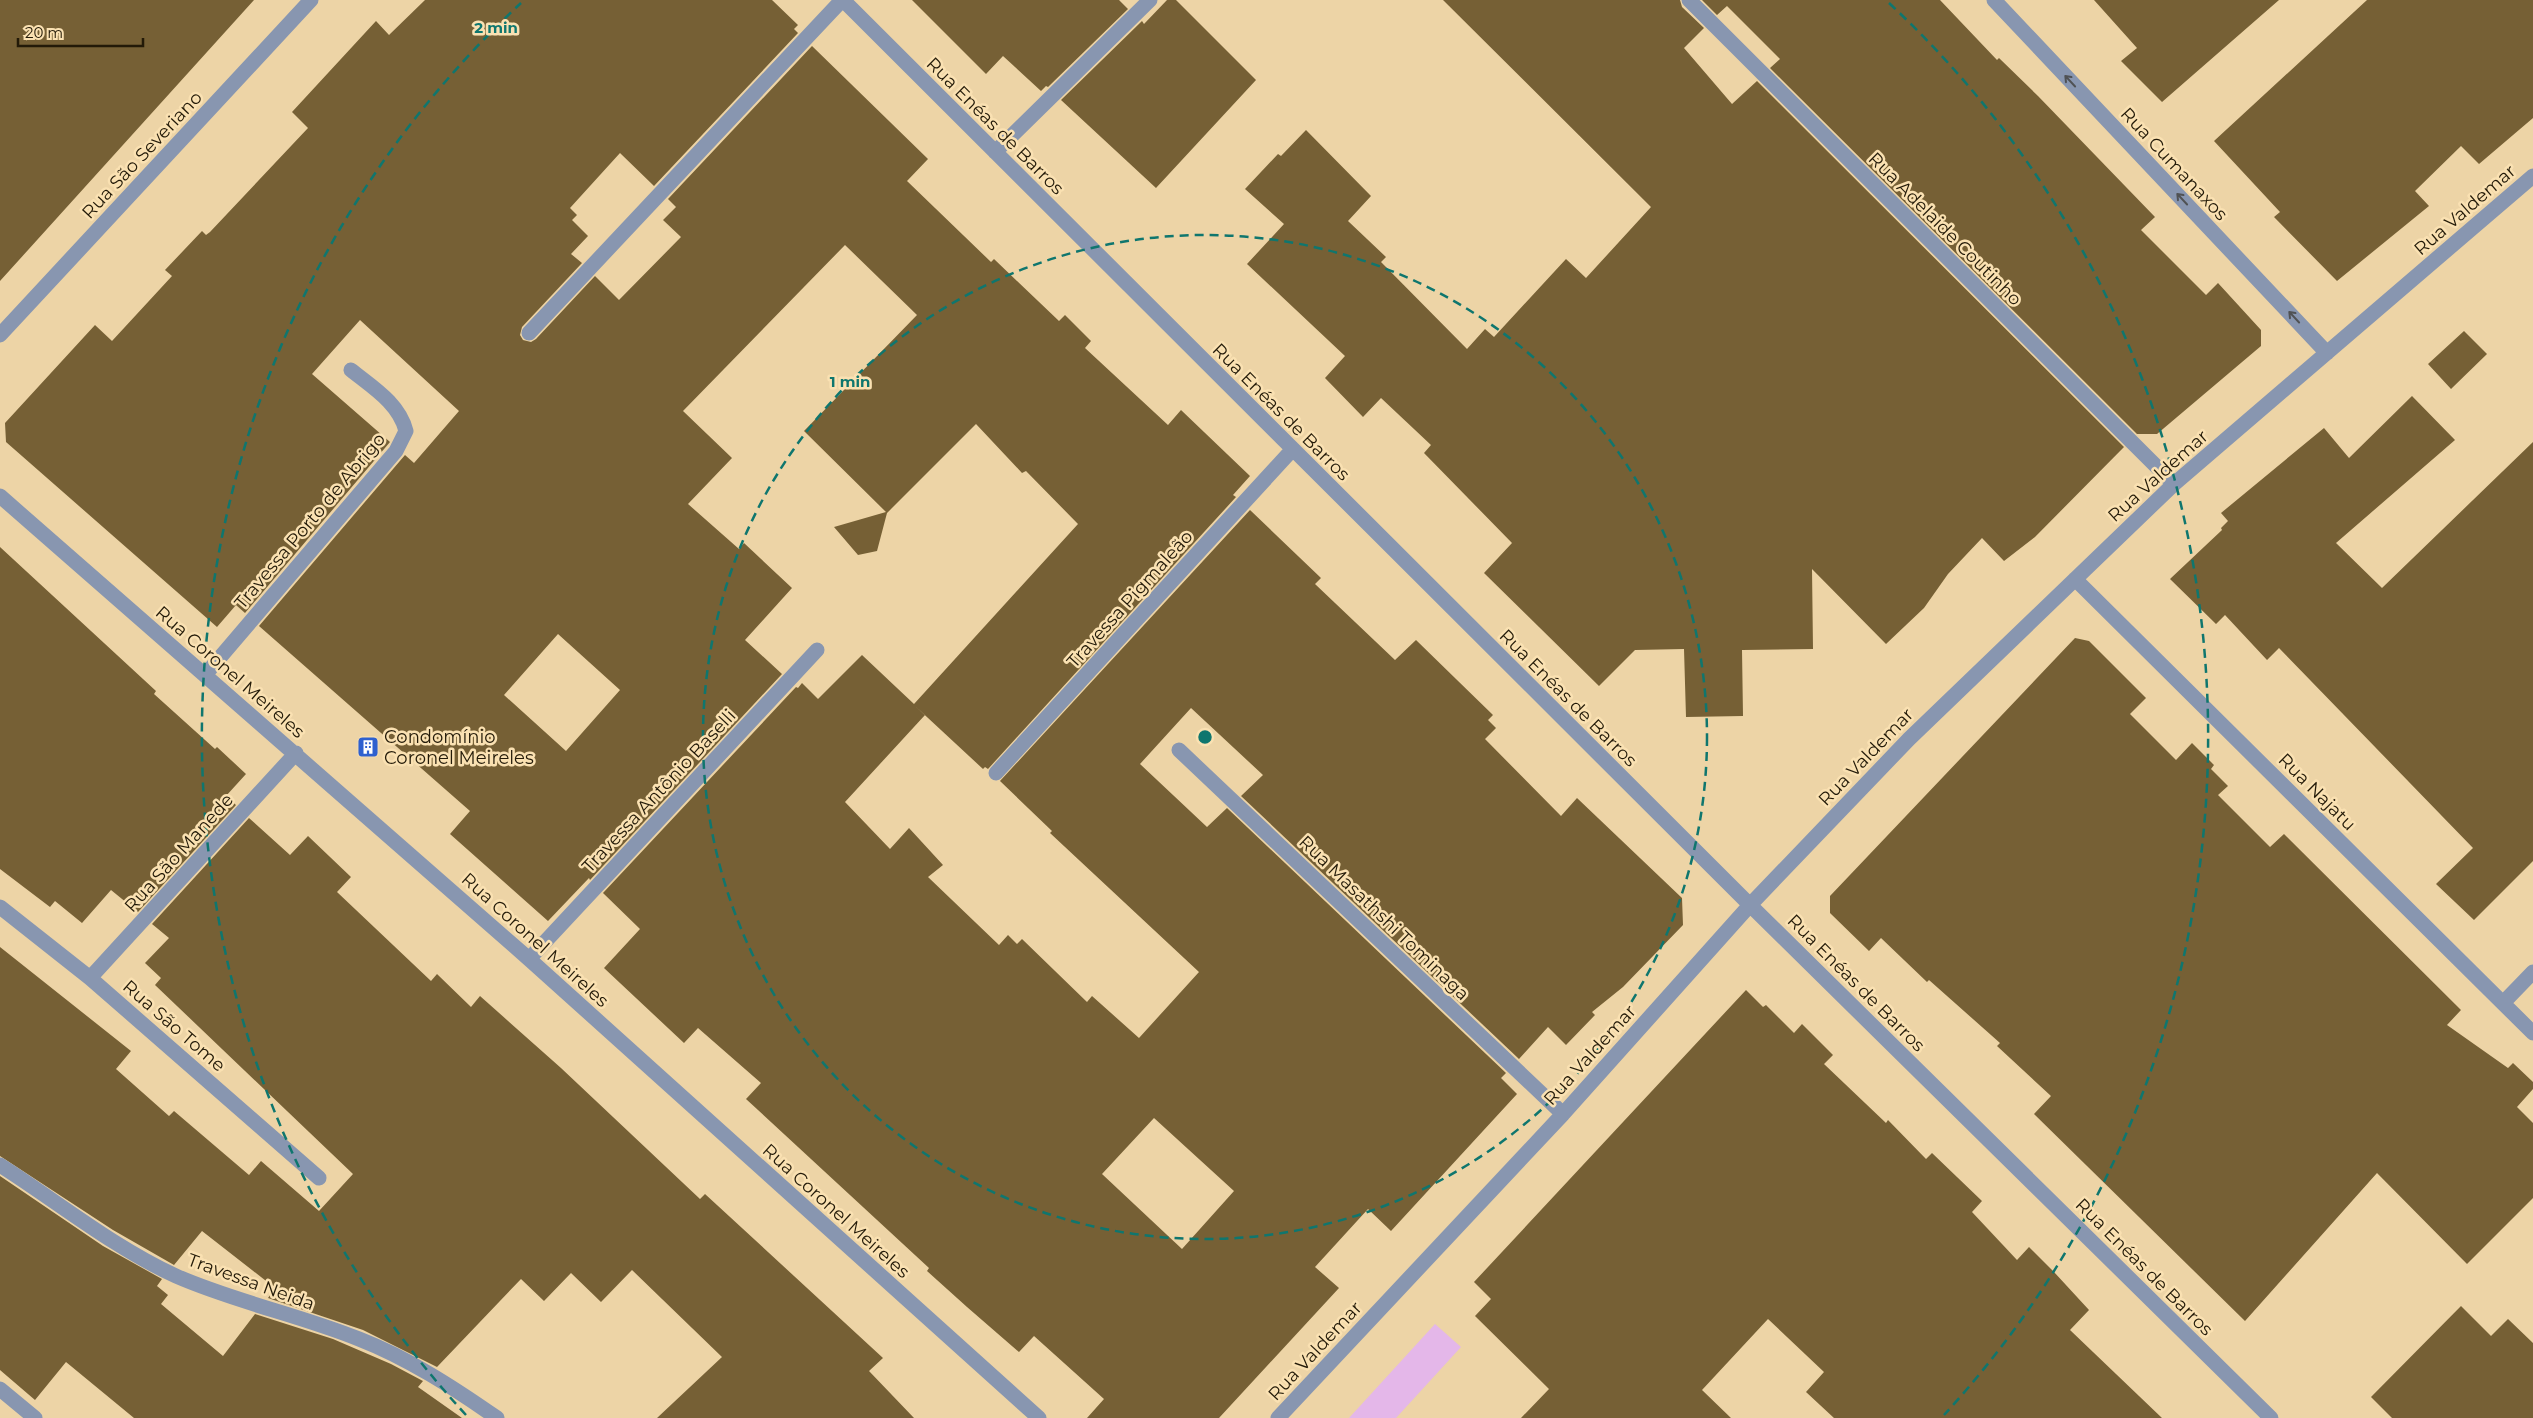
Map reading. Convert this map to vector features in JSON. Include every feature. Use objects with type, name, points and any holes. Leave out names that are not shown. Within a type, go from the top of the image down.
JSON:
[{"type":"street","name":"Rua São Severiano","points":[[0,335],[311,0]]},
{"type":"street","name":"Rua Enéas de Barros","points":[[842,0],[1750,905],[2271,1418]]},
{"type":"street","points":[[530,333],[842,0]]},
{"type":"street","points":[[995,152],[1150,0]]},
{"type":"street","name":"Rua Adelaide Coutinho","points":[[1689,0],[2174,484]]},
{"type":"street","name":"Rua Cumanaxos","points":[[1994,0],[2327,353]]},
{"type":"street","name":"Rua Valdemar","points":[[1278,1418],[1563,1114],[1750,905],[1909,738],[2174,484],[2533,176]]},
{"type":"street","name":"Travessa Porto de Abrigo","points":[[205,675],[396,451],[406,431],[402,416],[385,398],[351,370]]},
{"type":"street","name":"Travessa Pigmaleão","points":[[996,773],[1292,450]]},
{"type":"street","name":"Rua Coronel Meireles","points":[[0,496],[296,753],[529,959],[1039,1418]]},
{"type":"street","name":"Rua Najatu","points":[[2074,579],[2533,1033]]},
{"type":"street","name":"Travessa Antônio Baselli","points":[[529,959],[817,650]]},
{"type":"street","name":"Rua Masathshi Tominaga","points":[[1179,750],[1563,1114]]},
{"type":"street","name":"Rua São Manede","points":[[90,978],[296,753]]},
{"type":"street","name":"Rua São Tome","points":[[0,908],[90,978],[319,1178]]},
{"type":"street","points":[[2503,1003],[2533,972]]},
{"type":"street","name":"Travessa Neida","points":[[0,1165],[132,1254],[177,1276],[237,1299],[359,1339],[413,1365],[497,1418]]},
{"type":"street","points":[[0,1389],[35,1418]]},
{"type":"shaded area","points":[[1435,1324],[1461,1347],[1396,1418],[1349,1418]]},
{"type":"building","points":[[0,0],[254,0],[0,281]]},
{"type":"building","points":[[425,0],[772,0],[798,25],[794,29],[798,33],[654,186],[620,153],[570,208],[577,215],[572,220],[588,236],[571,254],[582,263],[522,327],[520,335],[523,340],[531,342],[536,339],[595,276],[619,300],[681,237],[663,220],[676,207],[668,199],[812,46],[928,159],[907,181],[991,262],[994,259],[1059,321],[1065,315],[1091,341],[1085,348],[1168,425],[1181,410],[1250,476],[1233,495],[1236,497],[988,769],[985,767],[983,769],[925,715],[845,802],[890,849],[909,828],[943,865],[928,877],[999,945],[1008,935],[1017,944],[1022,939],[1087,1002],[1092,996],[1139,1038],[1199,972],[1050,833],[1052,831],[1000,781],[1250,510],[1321,578],[1315,584],[1395,660],[1416,640],[1493,715],[1488,720],[1496,728],[1485,739],[1561,816],[1577,798],[1682,898],[1683,925],[1623,987],[1592,1012],[1595,1015],[1566,1045],[1548,1027],[1519,1059],[1241,796],[1263,775],[1191,708],[1140,764],[1207,827],[1227,808],[1506,1073],[1501,1078],[1517,1094],[1391,1231],[1368,1209],[1315,1267],[1339,1288],[1219,1418],[1087,1418],[1104,1399],[1034,1336],[1019,1352],[927,1271],[929,1268],[746,1099],[761,1083],[698,1028],[684,1043],[604,968],[640,929],[603,893],[796,687],[798,688],[802,683],[818,699],[862,655],[914,704],[1078,524],[1026,471],[1022,473],[976,424],[887,513],[877,551],[858,555],[834,527],[886,512],[804,431],[917,315],[845,245],[683,411],[732,458],[688,504],[739,549],[744,543],[792,588],[745,640],[782,674],[590,880],[589,878],[548,921],[450,834],[470,811],[259,626],[405,455],[414,463],[459,411],[360,320],[312,374],[390,442],[245,613],[236,605],[217,627],[6,442],[5,423],[95,325],[112,341],[172,276],[165,270],[202,231],[206,235],[210,232],[308,128],[292,112],[376,21],[389,35]],"holes":[[[558,634],[620,690],[566,751],[504,695]],[[1154,1118],[1234,1191],[1182,1249],[1102,1174]]]},
{"type":"building","points":[[912,0],[1119,0],[1128,9],[1048,87],[1046,86],[1041,91],[1003,56],[986,74]]},
{"type":"building","points":[[1167,0],[1176,0],[1256,80],[1156,188],[1061,100],[1142,21],[1144,24]]},
{"type":"building","points":[[1443,0],[1680,0],[1682,7],[1704,28],[1684,48],[1732,104],[1757,81],[2124,447],[2035,537],[2004,561],[1982,538],[1948,574],[1924,608],[1886,644],[1812,569],[1813,649],[1742,650],[1743,716],[1686,717],[1684,649],[1635,650],[1599,686],[1484,573],[1512,543],[1424,453],[1431,445],[1381,398],[1363,417],[1325,378],[1345,356],[1247,264],[1284,224],[1245,189],[1278,154],[1281,156],[1306,130],[1371,196],[1348,221],[1386,257],[1381,262],[1467,349],[1485,329],[1494,337],[1566,259],[1586,278],[1651,207]]},
{"type":"building","points":[[1702,0],[1940,0],[1997,60],[1999,58],[2038,96],[2155,217],[2141,230],[2206,295],[2218,283],[2261,330],[2261,346],[2157,434],[2137,434],[1770,68],[1780,59],[1727,6],[1717,15]]},
{"type":"building","points":[[2094,0],[2279,0],[2162,102],[2121,61],[2137,48]]},
{"type":"building","points":[[2367,0],[2533,0],[2533,118],[2479,164],[2461,146],[2415,191],[2429,206],[2337,281],[2274,217],[2280,212],[2214,141]]},
{"type":"building","points":[[2464,331],[2487,354],[2451,389],[2428,364]]},
{"type":"building","points":[[2412,396],[2455,440],[2336,543],[2382,588],[2533,442],[2533,861],[2474,920],[2436,884],[2473,848],[2279,648],[2267,660],[2225,615],[2216,624],[2170,579],[2222,530],[2221,528],[2228,521],[2221,513],[2324,428],[2349,458]]},
{"type":"building","points":[[0,547],[156,691],[154,694],[246,774],[226,796],[236,805],[138,912],[111,890],[82,923],[55,901],[50,907],[0,869]]},
{"type":"building","points":[[2075,638],[2089,641],[2146,698],[2130,714],[2176,760],[2192,743],[2214,765],[2211,769],[2228,786],[2218,795],[2270,847],[2284,834],[2461,1010],[2447,1025],[2508,1068],[2513,1063],[2533,1082],[2533,1089],[2517,1107],[2533,1123],[2533,1198],[2467,1264],[2377,1173],[2245,1321],[2034,1114],[2051,1096],[1997,1046],[2000,1043],[1929,980],[1927,982],[1881,938],[1869,951],[1830,913],[1830,896]]},
{"type":"building","points":[[249,818],[290,855],[308,836],[351,877],[337,892],[431,981],[437,974],[471,1007],[480,996],[561,1068],[700,1199],[705,1194],[883,1358],[869,1371],[914,1418],[657,1418],[722,1357],[632,1270],[601,1302],[571,1273],[544,1301],[521,1279],[437,1367],[363,1330],[268,1298],[275,1288],[202,1231],[174,1265],[113,1230],[0,1156],[0,947],[131,1051],[116,1069],[169,1116],[174,1111],[249,1175],[261,1161],[319,1211],[353,1174],[155,985],[161,978],[145,963],[169,938],[152,924]]},
{"type":"building","points":[[1746,990],[1763,1007],[1766,1005],[1794,1033],[1802,1024],[1833,1055],[1824,1064],[1886,1123],[1888,1120],[1926,1159],[1932,1153],[1982,1201],[1972,1212],[2017,1260],[2029,1247],[2054,1272],[2089,1310],[2070,1330],[2162,1418],[1834,1418],[1806,1392],[1824,1372],[1768,1319],[1702,1390],[1731,1418],[1521,1418],[1549,1389],[1475,1316],[1491,1299],[1474,1282]]},
{"type":"building","points":[[0,1176],[103,1246],[162,1279],[157,1286],[168,1295],[161,1304],[223,1356],[255,1314],[333,1339],[391,1364],[423,1381],[418,1387],[462,1418],[134,1418],[66,1362],[35,1400],[0,1370]]},
{"type":"building","points":[[2461,1306],[2491,1336],[2508,1319],[2533,1343],[2533,1418],[2392,1418],[2371,1397]]},
{"type":"place","name":"Condomínio Coronel Meireles","points":[[368,747]]}]
